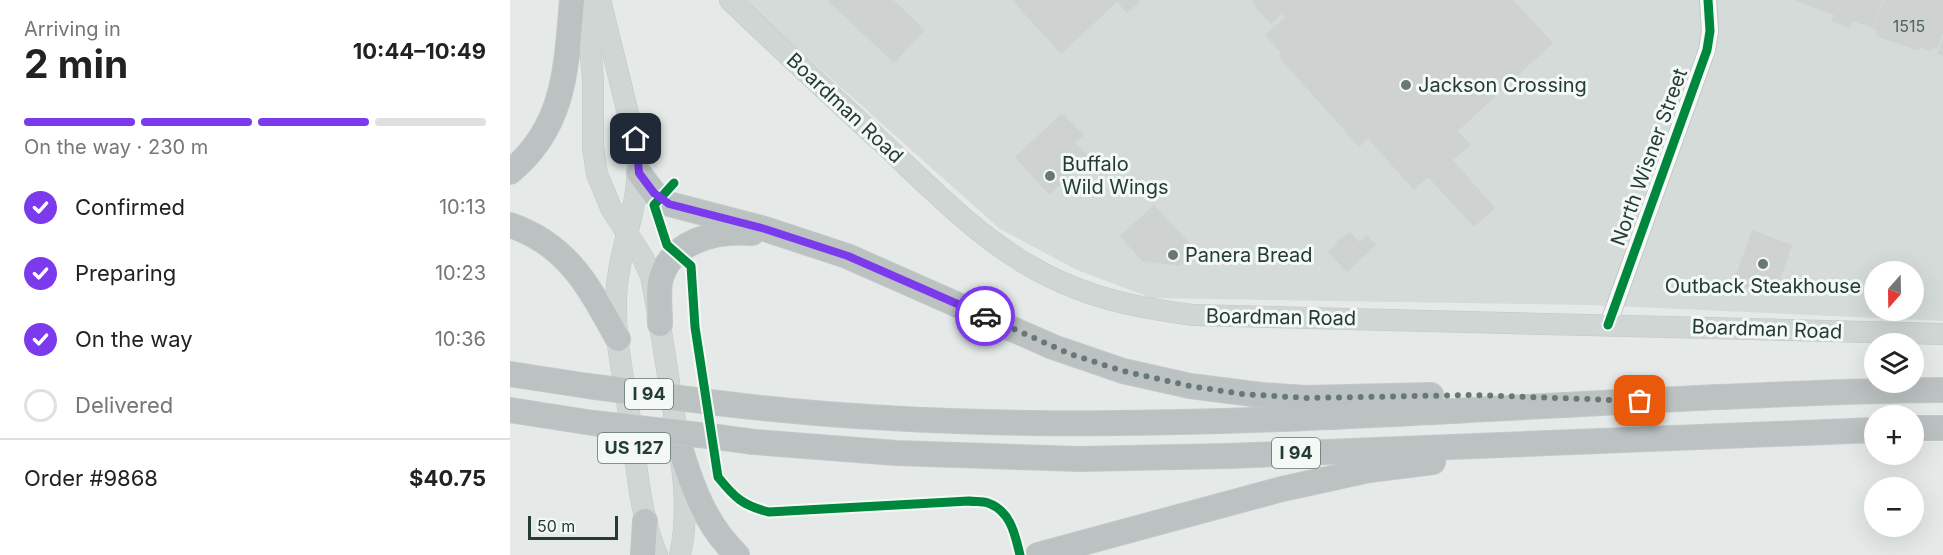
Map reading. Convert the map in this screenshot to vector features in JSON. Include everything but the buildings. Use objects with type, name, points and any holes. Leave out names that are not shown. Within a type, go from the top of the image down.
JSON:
[{"type":"highway","points":[[510,172],[523,161],[542,138],[558,104],[565,78],[572,0]]},
{"type":"highway","points":[[639,173],[660,198],[675,206],[765,229],[836,252],[1070,354],[1123,371],[1190,386],[1242,394],[1306,398],[1474,395],[1640,401]]},
{"type":"highway","name":"US 127","points":[[510,225],[537,237],[571,264],[592,293],[618,339]]},
{"type":"highway","points":[[660,324],[659,288],[665,269],[676,253],[694,241],[723,233],[745,232],[836,252]]},
{"type":"highway","name":"I 94","points":[[510,374],[776,409],[877,417],[1010,422],[1177,423],[1640,401],[1943,390]]},
{"type":"highway","name":"I 94","points":[[510,410],[593,423],[765,443],[896,453],[1080,459],[1216,456],[1864,430]]},
{"type":"highway","points":[[1924,428],[1943,428]]},
{"type":"highway","points":[[1038,555],[1282,489],[1369,470],[1702,436]]},
{"type":"highway","points":[[680,444],[687,471],[703,509],[719,535],[737,555]]},
{"type":"highway","points":[[643,555],[645,521]]},
{"type":"main road","points":[[586,0],[595,166],[604,195],[650,271],[660,324],[680,444],[686,513],[680,555]]},
{"type":"main road","points":[[600,0],[636,139],[639,173],[636,199],[616,291],[618,339]]},
{"type":"main road","name":"Boardman Road","points":[[730,0],[980,232],[1037,270],[1089,293],[1134,306],[1193,315],[1943,334]]},
{"type":"main road","name":"US 127","points":[[618,339],[645,521],[657,555]]},
{"type":"street","name":"North Wisner Street","points":[[1608,325],[1707,50],[1710,31],[1708,0]]},
{"type":"shaded area","points":[[743,0],[1943,0],[1943,321],[1924,320],[1924,261],[1864,261],[1864,317],[1592,305],[1152,298],[1077,270],[1000,229]]},
{"type":"cycle path","points":[[1608,325],[1707,50],[1710,31],[1708,0]]},
{"type":"cycle path","points":[[674,183],[654,205],[667,245],[691,266],[695,327],[718,477],[729,490],[746,504],[769,512],[986,502],[1002,512],[1011,524],[1020,555]]},
{"type":"way so far","points":[[985,316],[1038,341],[1104,366],[1143,377],[1242,394],[1306,398],[1474,395],[1640,401]]},
{"type":"place","name":"Jackson Crossing","points":[[1406,85]]},
{"type":"place","name":"Buffalo Wild Wings","points":[[1050,176]]},
{"type":"place","name":"Panera Bread","points":[[1173,255]]},
{"type":"place","name":"Outback Steakhouse","points":[[1763,264]]},
{"type":"route","points":[[636,139],[639,173],[654,193],[669,204],[765,229],[848,256],[985,316]]}]
